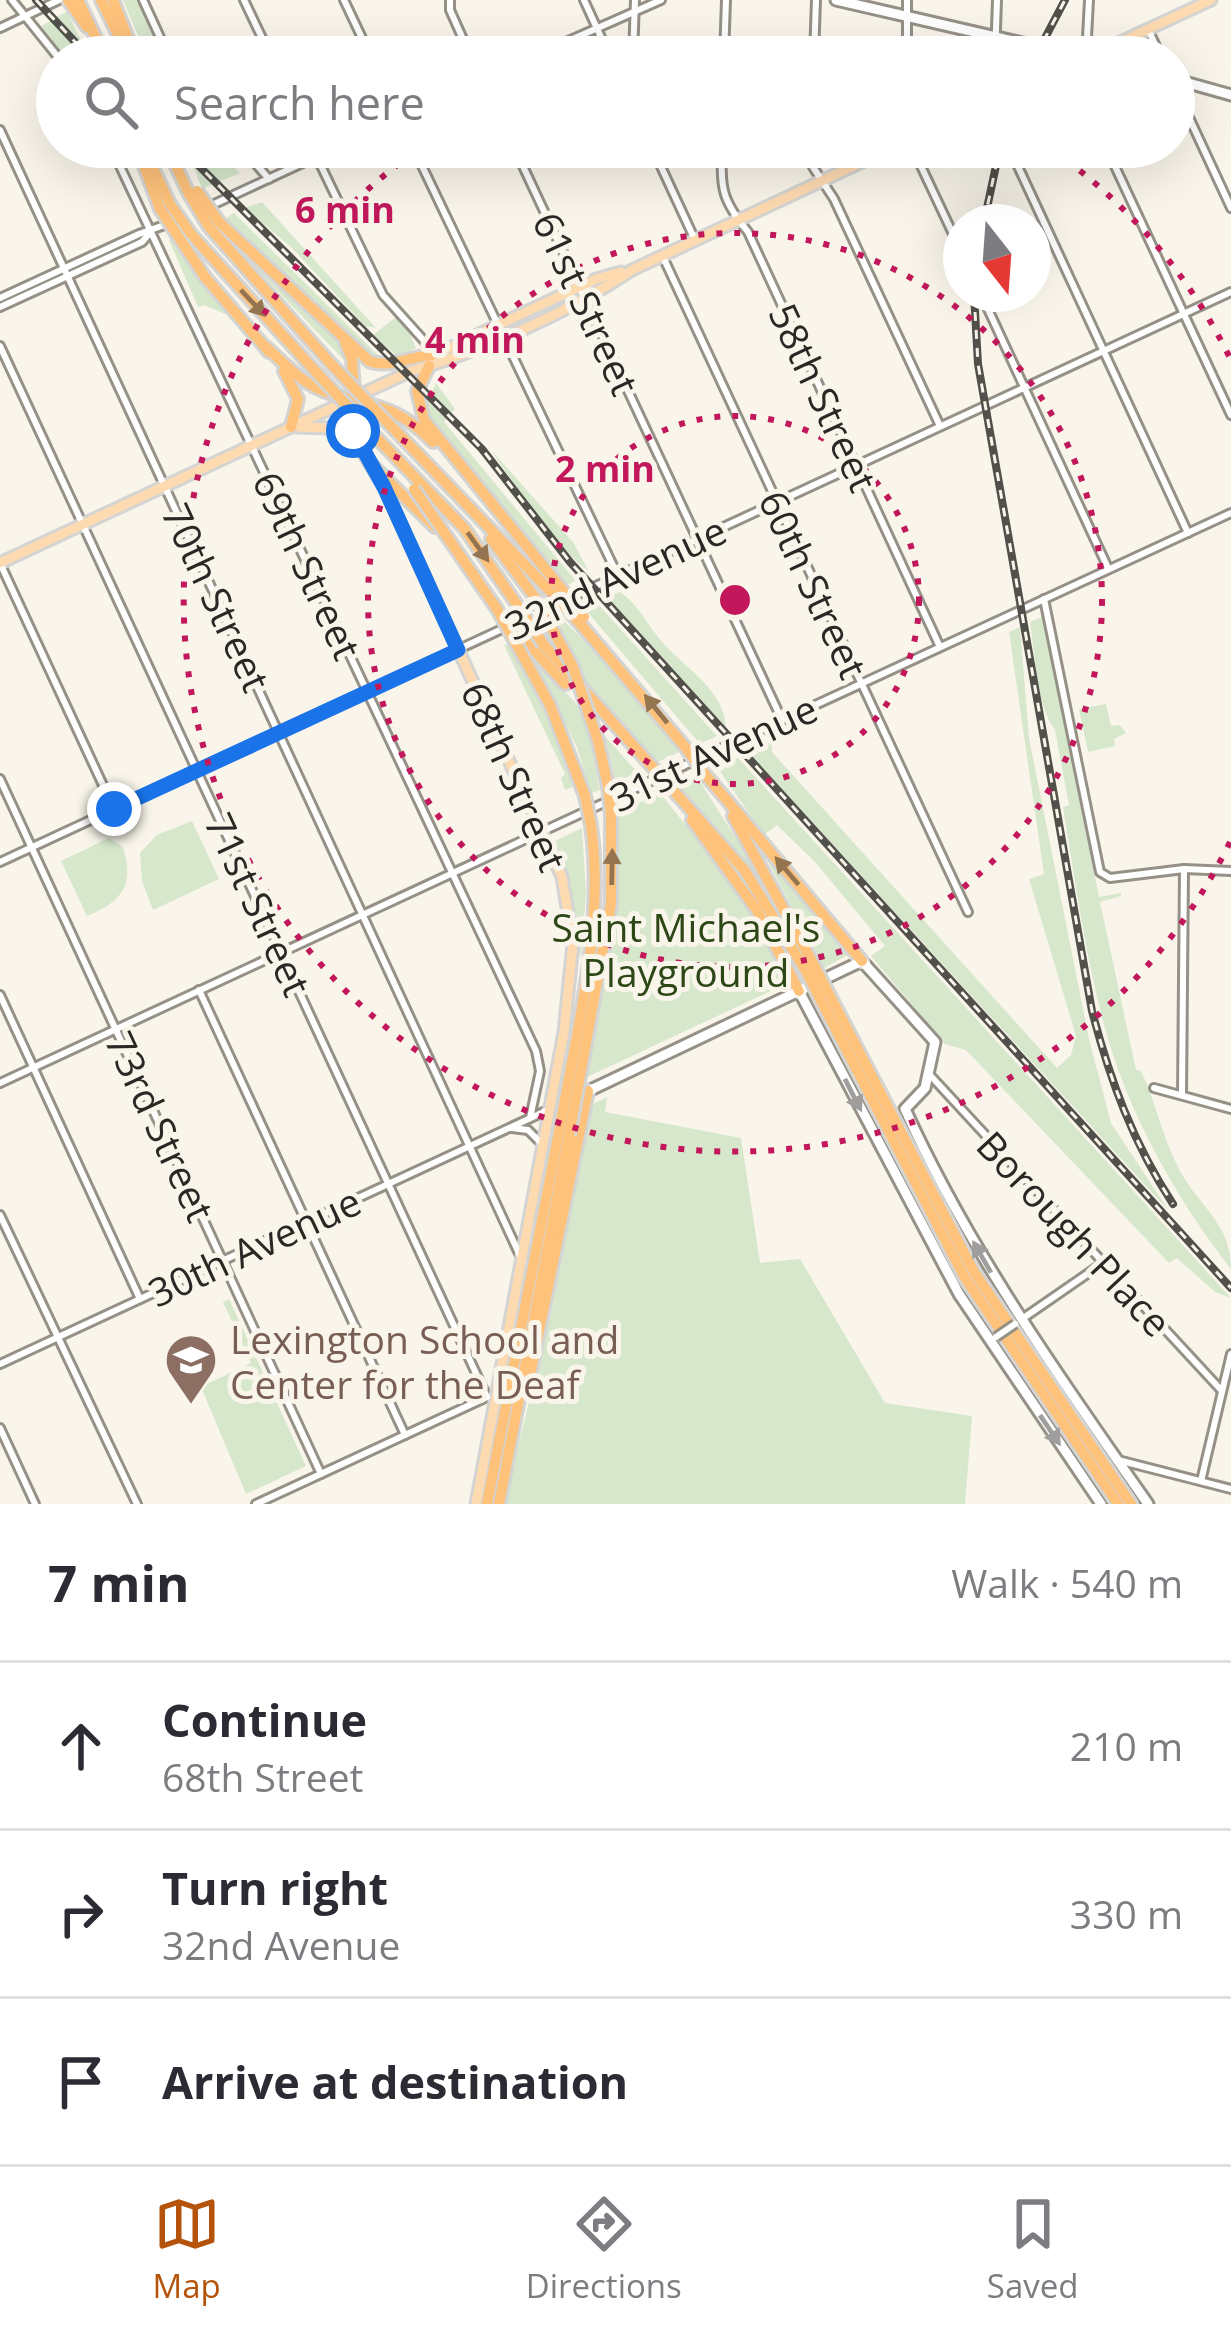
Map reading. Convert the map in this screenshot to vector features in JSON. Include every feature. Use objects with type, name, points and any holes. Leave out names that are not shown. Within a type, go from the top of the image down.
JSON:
[{"type":"highway","points":[[68,0],[80,9],[95,36]]},
{"type":"highway","points":[[113,0],[125,36]]},
{"type":"highway","points":[[101,1],[120,36]]},
{"type":"highway","points":[[149,168],[205,277],[266,347],[298,394],[291,427]]},
{"type":"highway","points":[[180,168],[214,225],[332,365],[460,499],[555,589]]},
{"type":"highway","points":[[165,206],[464,527],[543,644],[753,882],[812,971]]},
{"type":"highway","points":[[214,225],[379,365],[432,358]]},
{"type":"highway","points":[[343,339],[352,359],[354,398]]},
{"type":"highway","points":[[266,347],[307,382],[328,393],[386,406],[409,418],[462,469]]},
{"type":"highway","points":[[432,358],[417,387],[418,408],[555,589],[704,773],[756,854],[826,999],[967,1259],[1127,1502]]},
{"type":"highway","points":[[372,433],[482,586],[550,705],[585,796],[591,825],[593,928],[577,1064]]},
{"type":"highway","points":[[370,463],[423,512],[564,683],[603,716]]},
{"type":"highway","points":[[460,499],[536,599],[570,660],[598,741],[611,815],[611,904],[564,1133],[499,1504]]},
{"type":"highway","points":[[704,773],[862,961]]},
{"type":"highway","points":[[674,792],[746,893],[799,991]]},
{"type":"highway","points":[[512,1435],[544,1321],[588,1091]]},
{"type":"highway","points":[[487,1504],[564,1133]]},
{"type":"main road","points":[[1132,36],[1211,0]]},
{"type":"main road","points":[[0,563],[432,358],[584,298],[632,270],[851,168]]},
{"type":"main road","points":[[500,330],[579,287],[632,270]]},
{"type":"main road","name":"68th Street","points":[[354,398],[354,436],[544,830],[568,897],[573,944],[564,1032],[522,1261],[491,1398],[476,1504]]},
{"type":"main road","points":[[291,427],[332,429],[370,463]]},
{"type":"street","points":[[11,0],[42,36]]},
{"type":"street","points":[[0,28],[59,0]]},
{"type":"street","points":[[143,0],[160,36]]},
{"type":"street","points":[[244,0],[261,36]]},
{"type":"street","points":[[344,0],[361,36]]},
{"type":"street","points":[[450,0],[462,36]]},
{"type":"street","points":[[584,0],[601,36]]},
{"type":"street","points":[[633,36],[634,0]]},
{"type":"street","points":[[579,36],[662,0]]},
{"type":"street","points":[[725,36],[726,0]]},
{"type":"street","points":[[815,36],[816,0]]},
{"type":"street","points":[[836,0],[996,36],[997,0]]},
{"type":"street","points":[[907,0],[907,36]]},
{"type":"street","points":[[1087,36],[1088,0]]},
{"type":"street","points":[[1148,29],[1151,36]]},
{"type":"street","points":[[1195,87],[1231,95]]},
{"type":"street","points":[[1195,128],[1231,208]]},
{"type":"street","name":"70th Street","points":[[0,130],[522,1261]]},
{"type":"street","name":"69th Street","points":[[121,168],[540,1062],[530,1118]]},
{"type":"street","points":[[259,168],[268,179]]},
{"type":"street","points":[[0,298],[142,242],[151,232],[291,168]]},
{"type":"street","points":[[323,168],[383,295],[432,358]]},
{"type":"street","points":[[423,168],[618,576]]},
{"type":"street","name":"61st Street","points":[[524,168],[782,720]]},
{"type":"street","points":[[662,168],[695,240]]},
{"type":"street","name":"58th Street","points":[[722,168],[721,191],[748,232],[940,647]]},
{"type":"street","points":[[814,168],[835,199],[940,426]]},
{"type":"street","points":[[922,168],[943,213]]},
{"type":"street","points":[[1019,168],[1188,533]]},
{"type":"street","points":[[1116,168],[1231,415]]},
{"type":"street","name":"60th Street","points":[[662,256],[968,912]]},
{"type":"street","points":[[0,307],[67,272]]},
{"type":"street","name":"32nd Avenue","points":[[0,862],[1231,292]]},
{"type":"street","points":[[989,312],[1108,570]]},
{"type":"street","name":"71st Street","points":[[0,346],[491,1398]]},
{"type":"street","name":"31st Avenue","points":[[0,1083],[1231,513]]},
{"type":"street","points":[[0,563],[114,809]]},
{"type":"street","points":[[1044,599],[1100,872],[1110,878],[1184,869],[1231,871]]},
{"type":"street","name":"73rd Street","points":[[0,779],[321,1474]]},
{"type":"street","points":[[1182,1096],[1184,869]]},
{"type":"street","points":[[862,961],[934,1042],[925,1088],[905,1108],[930,1161],[1018,1322],[1148,1504]]},
{"type":"street","name":"30th Avenue","points":[[0,1364],[862,961]]},
{"type":"street","points":[[199,990],[404,1435]]},
{"type":"street","points":[[799,991],[915,1216],[1101,1504]]},
{"type":"street","points":[[0,995],[140,1299]]},
{"type":"street","name":"Borough Place","points":[[929,1074],[1222,1391]]},
{"type":"street","points":[[1154,1088],[1231,1108]]},
{"type":"street","points":[[508,1128],[528,1130],[544,1146]]},
{"type":"street","points":[[0,1215],[137,1504]]},
{"type":"street","points":[[993,1339],[1103,1263]]},
{"type":"street","points":[[1201,1481],[1231,1354]]},
{"type":"street","points":[[256,1504],[491,1398]]},
{"type":"street","points":[[0,1428],[35,1504]]},
{"type":"street","points":[[1117,1460],[1231,1489]]},
{"type":"green space","points":[[123,0],[137,0],[153,36],[138,36]]},
{"type":"green space","points":[[67,11],[79,36],[48,36],[40,27]]},
{"type":"green space","points":[[194,168],[235,168],[240,173],[202,189]]},
{"type":"green space","points":[[262,202],[376,328],[365,326],[292,248],[245,208]]},
{"type":"green space","points":[[234,213],[383,360],[375,361],[225,219]]},
{"type":"green space","points":[[172,238],[231,312],[198,307]]},
{"type":"green space","points":[[240,252],[333,337],[342,347],[344,360]]},
{"type":"green space","points":[[396,317],[416,348],[397,356],[373,335]]},
{"type":"green space","points":[[436,383],[455,409],[444,422],[576,581],[565,586],[428,416],[425,406]]},
{"type":"green space","points":[[492,451],[573,542],[588,570],[553,535]]},
{"type":"green space","points":[[620,592],[711,691],[726,727],[607,597]]},
{"type":"green space","points":[[596,602],[717,736],[700,744],[584,608]]},
{"type":"green space","points":[[1042,617],[1099,897],[1121,893],[1100,902],[1136,1070],[1141,1071],[1179,1169],[1226,1239],[1231,1269],[1156,1153],[1126,1090],[1104,1025],[1076,889],[1063,807],[1069,805],[1055,730],[1037,678],[1030,622]]},
{"type":"green space","points":[[561,618],[608,664],[679,752],[656,763],[607,710],[543,629]]},
{"type":"green space","points":[[1020,627],[1029,738],[1089,1039],[1111,1123],[1169,1211],[748,752],[772,740],[772,752],[1057,1068],[1071,1055],[1076,1036],[1029,879],[1044,874],[1009,632]]},
{"type":"green space","points":[[520,641],[637,772],[616,783],[606,740],[591,743],[600,790],[591,793],[577,747],[555,703],[543,709],[573,787],[565,790],[561,778],[565,774],[504,645]]},
{"type":"green space","points":[[1106,704],[1111,726],[1120,725],[1126,733],[1114,739],[1115,746],[1088,752],[1079,709]]},
{"type":"green space","points":[[738,758],[1231,1298],[1215,1292],[1177,1258],[1169,1263],[966,1050],[945,1044],[871,956],[885,946],[815,862],[777,825],[764,835],[717,767]]},
{"type":"green space","points":[[697,777],[759,875],[678,784]]},
{"type":"green space","name":"Saint Michael's Playground","points":[[660,793],[744,898],[790,982],[587,1077],[618,900],[619,812]]},
{"type":"green space","points":[[192,821],[219,879],[153,910],[142,881],[140,853],[157,835]]},
{"type":"green space","points":[[582,828],[586,893],[581,960],[571,891],[555,841]]},
{"type":"green space","points":[[109,838],[123,847],[126,882],[117,898],[87,916],[61,861]]},
{"type":"green space","points":[[757,841],[851,953],[824,968]]},
{"type":"green space","points":[[607,1097],[605,1112],[741,1138],[760,1263],[800,1259],[885,1403],[972,1416],[965,1504],[504,1504],[551,1313],[590,1106]]},
{"type":"green space","points":[[229,1299],[306,1466],[246,1494],[201,1387],[251,1363],[223,1302]]},
{"type":"railway","points":[[36,0],[69,36]]},
{"type":"railway","points":[[1046,36],[1065,0]]},
{"type":"railway","points":[[201,168],[482,449],[570,562],[1231,1288]]},
{"type":"railway","points":[[988,204],[996,168]]},
{"type":"railway","points":[[975,312],[978,364],[1092,1011],[1124,1110],[1173,1204]]},
{"type":"place","name":"Lexington School and Center for the Deaf","points":[[191,1406]]},
{"type":"route","points":[[114,809],[458,650],[384,487],[353,431]]}]
